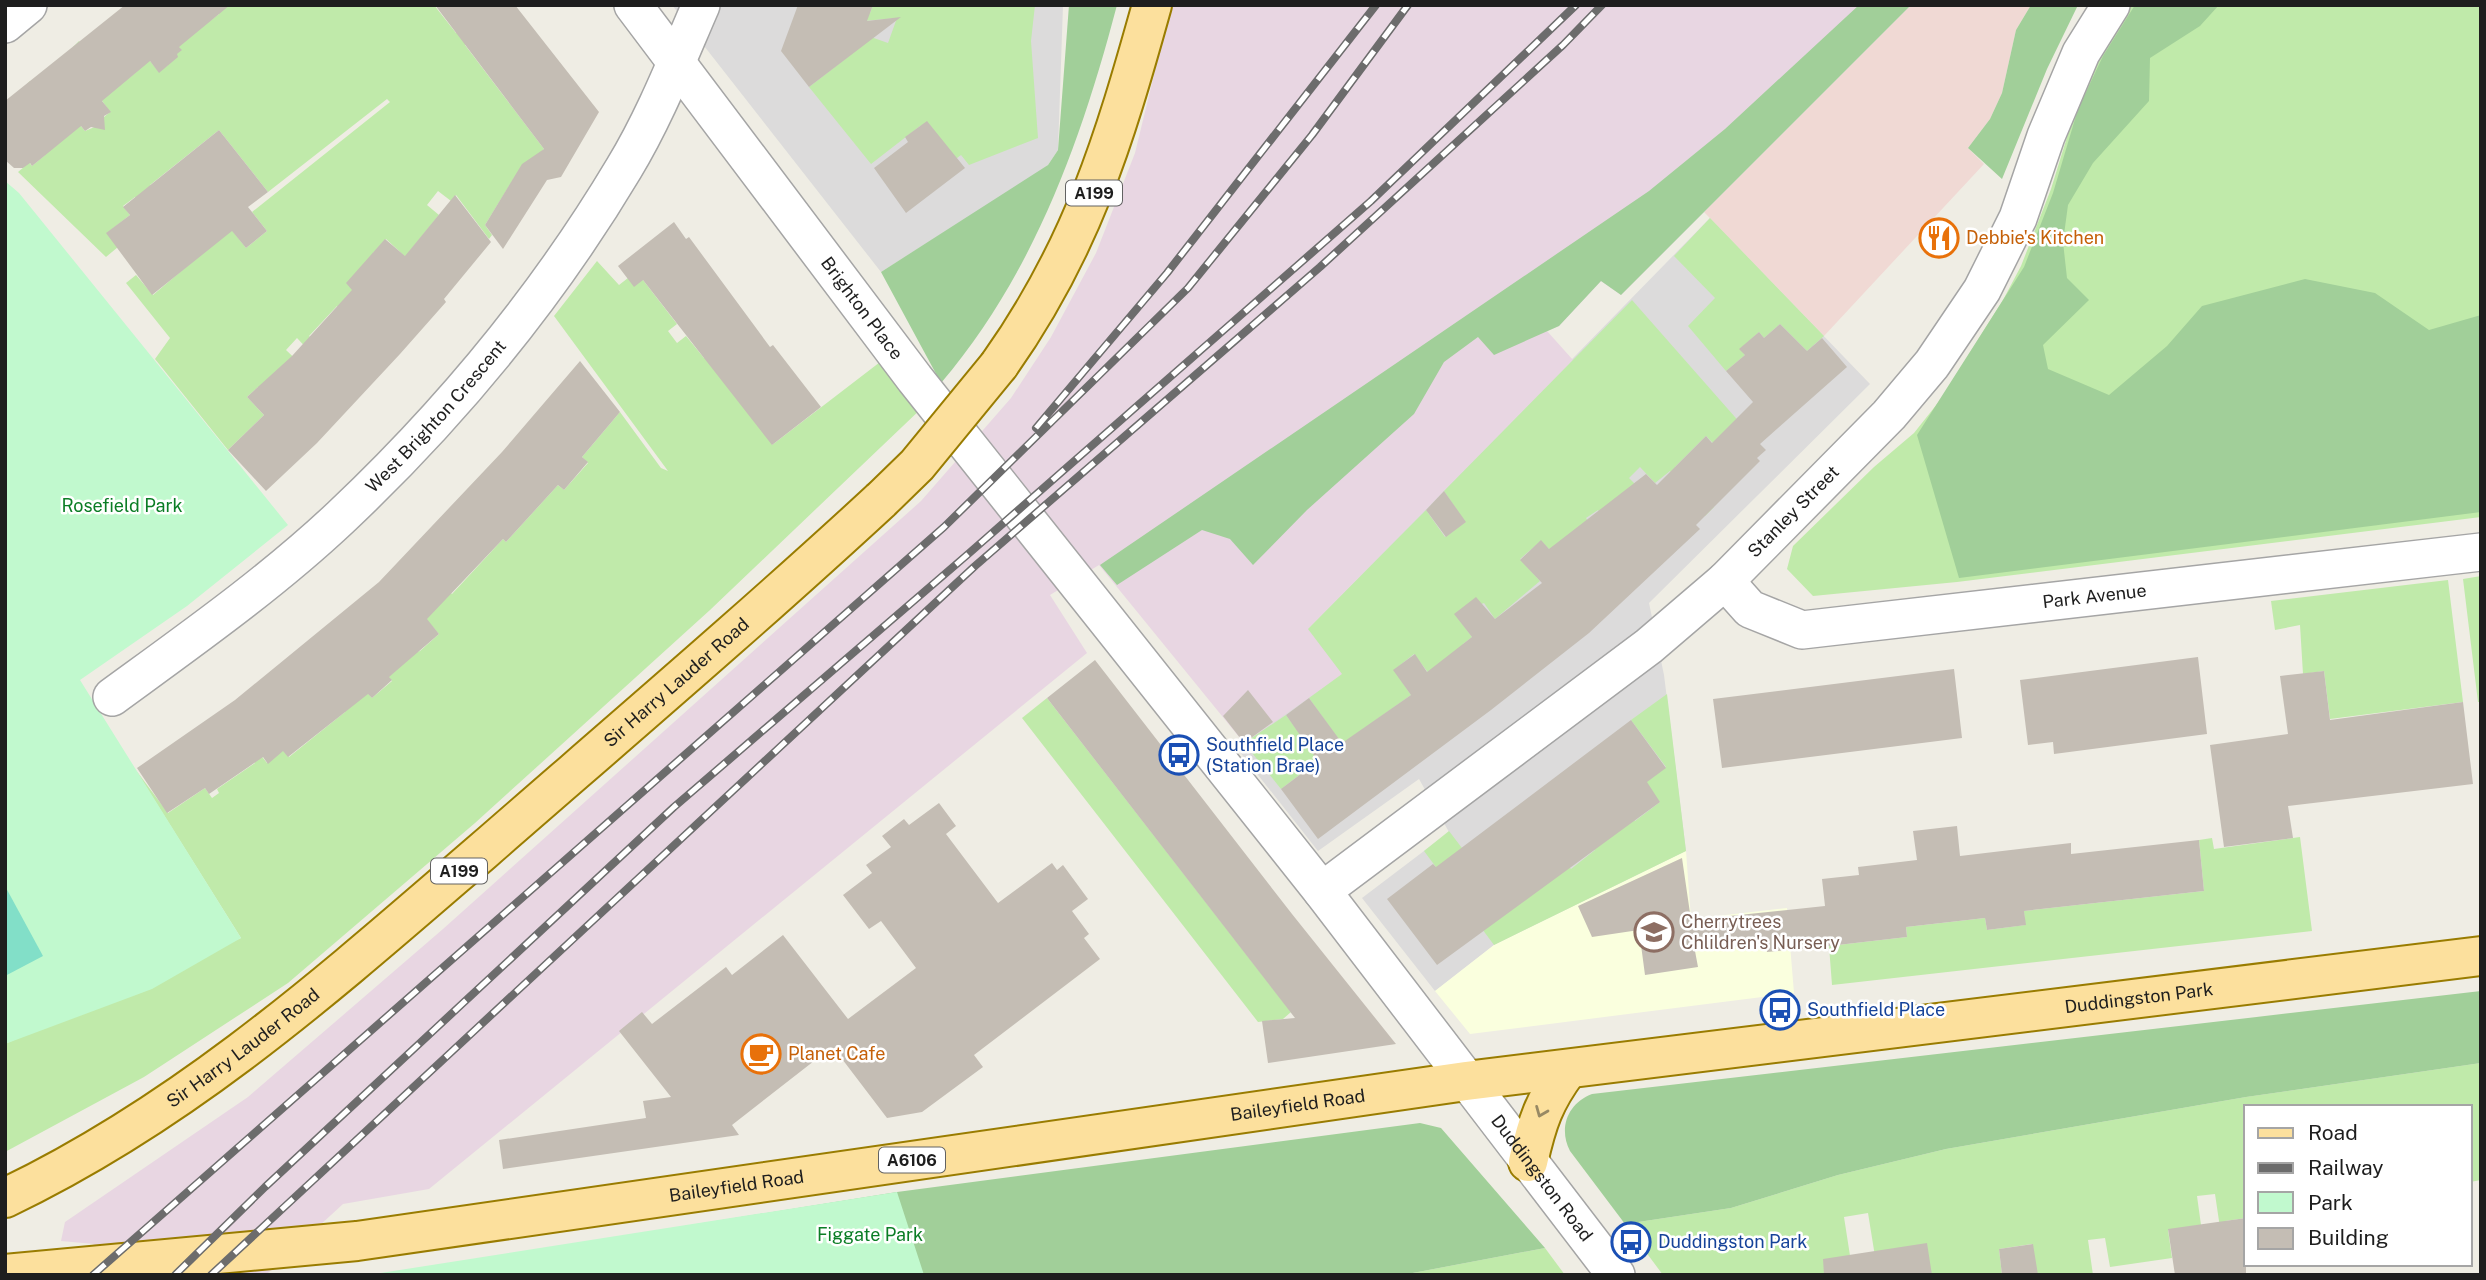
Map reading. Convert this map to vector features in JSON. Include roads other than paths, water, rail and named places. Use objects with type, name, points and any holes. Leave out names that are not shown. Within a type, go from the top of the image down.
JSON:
[{"type":"main road","name":"Sir Harry Lauder Road","points":[[5,1198],[84,1157],[147,1118],[255,1044],[318,994],[652,704],[917,466],[999,365],[1051,285],[1085,216],[1107,158],[1152,5]]},
{"type":"main road","name":"Duddingston Park","points":[[1466,1081],[2481,956]]},
{"type":"main road","points":[[1528,1162],[1538,1118],[1547,1097],[1568,1069]]},
{"type":"main road","name":"Baileyfield Road","points":[[5,1274],[358,1241],[1466,1081]]},
{"type":"street","points":[[5,24],[28,5]]},
{"type":"street","name":"Brighton Place","points":[[632,5],[915,379],[1322,891]]},
{"type":"street","name":"West Brighton Crescent","points":[[112,697],[196,635],[340,519],[392,467],[492,356],[550,281],[619,176],[701,5]]},
{"type":"street","name":"Stanley Street","points":[[1322,891],[1649,646],[1725,581],[1889,415],[1960,325],[1982,290],[2018,218],[2046,136],[2081,53],[2111,5]]},
{"type":"street","name":"Park Avenue","points":[[1725,581],[1750,609],[1802,630],[2481,552]]},
{"type":"street","points":[[1322,891],[1466,1081]]},
{"type":"street","name":"Duddingston Road","points":[[1466,1081],[1616,1275]]},
{"type":"railway","points":[[1036,428],[1167,273],[1376,5]]},
{"type":"railway","points":[[93,1275],[944,527],[1188,288],[1312,135],[1408,5]]},
{"type":"railway","points":[[175,1275],[265,1187],[674,807],[1371,201],[1576,5]]},
{"type":"railway","points":[[211,1275],[975,566],[1320,267],[1563,45],[1602,5]]},
{"type":"place","name":"Debbie's Kitchen","points":[[1939,238]]},
{"type":"place","name":"Southfield Place (Station Brae)","points":[[1179,755]]},
{"type":"place","name":"Cherrytrees Chlildren's Nursery","points":[[1654,932]]},
{"type":"place","name":"Southfield Place","points":[[1780,1010]]},
{"type":"place","name":"Planet Cafe","points":[[761,1054]]},
{"type":"place","name":"Duddingston Park","points":[[1631,1242]]},
{"type":"park label","name":"Rosefield Park","points":[[122,506]]},
{"type":"park label","name":"Figgate Park","points":[[870,1235]]}]
